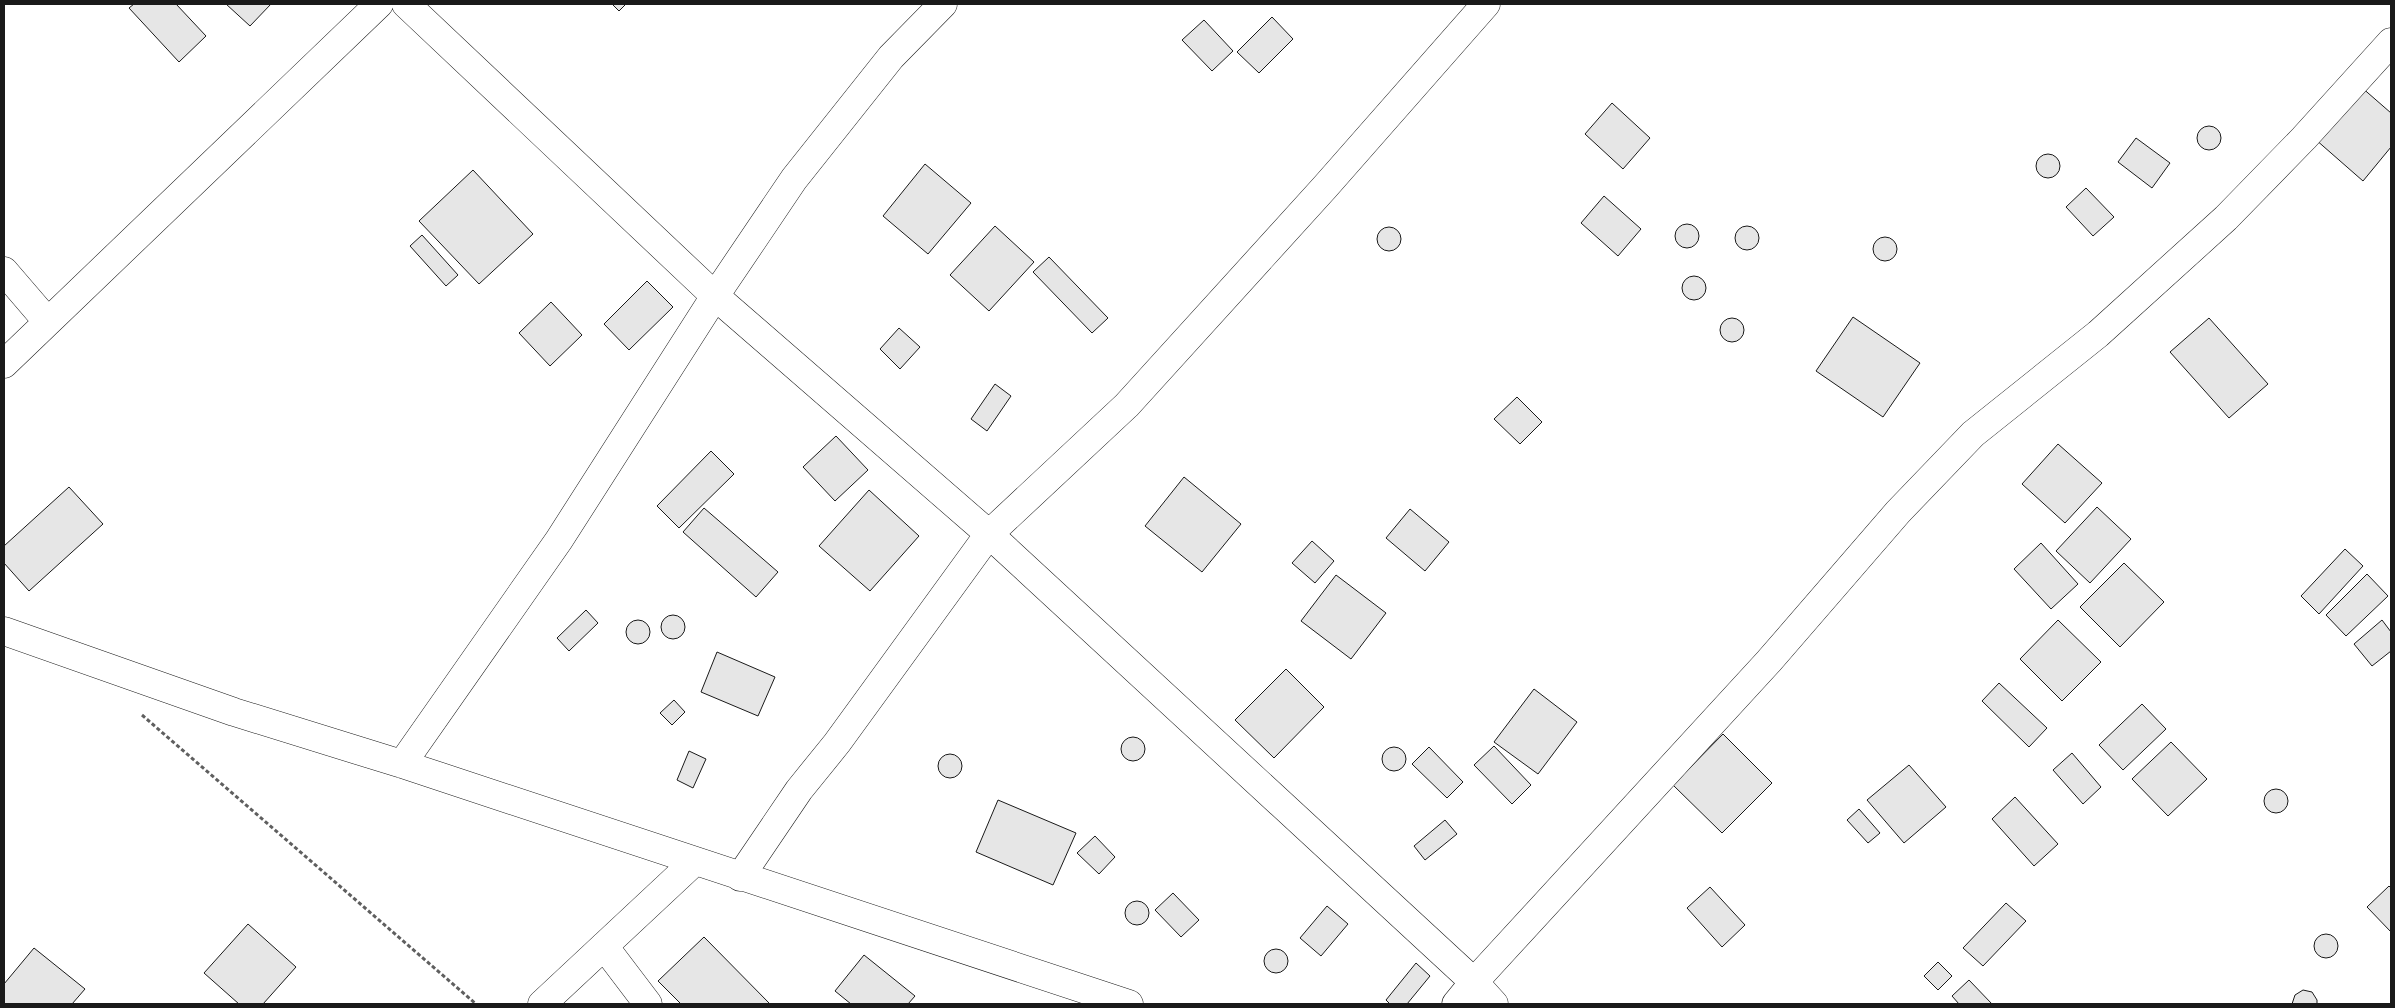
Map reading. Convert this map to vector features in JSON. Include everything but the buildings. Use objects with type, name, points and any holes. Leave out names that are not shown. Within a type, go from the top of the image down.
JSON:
[{"type":"street","points":[[4,364],[379,4]]},
{"type":"street","points":[[406,4],[715,296],[988,534],[1474,982],[1494,1004]]},
{"type":"street","points":[[402,764],[559,540],[715,296],[794,178],[891,57],[943,4]]},
{"type":"street","points":[[740,877],[799,790],[837,742],[988,534],[1127,405],[1325,187],[1486,4]]},
{"type":"street","points":[[1456,1004],[1474,982],[1769,661],[1898,512],[1966,442],[2098,334],[2226,218],[2304,138],[2391,42]]},
{"type":"street","points":[[4,271],[47,321]]},
{"type":"street","points":[[4,631],[234,712],[402,764],[694,862],[1129,1004]]},
{"type":"street","points":[[542,1004],[694,862]]},
{"type":"street","points":[[604,946],[648,1004]]},
{"type":"path","points":[[138,712],[476,1004]]}]
